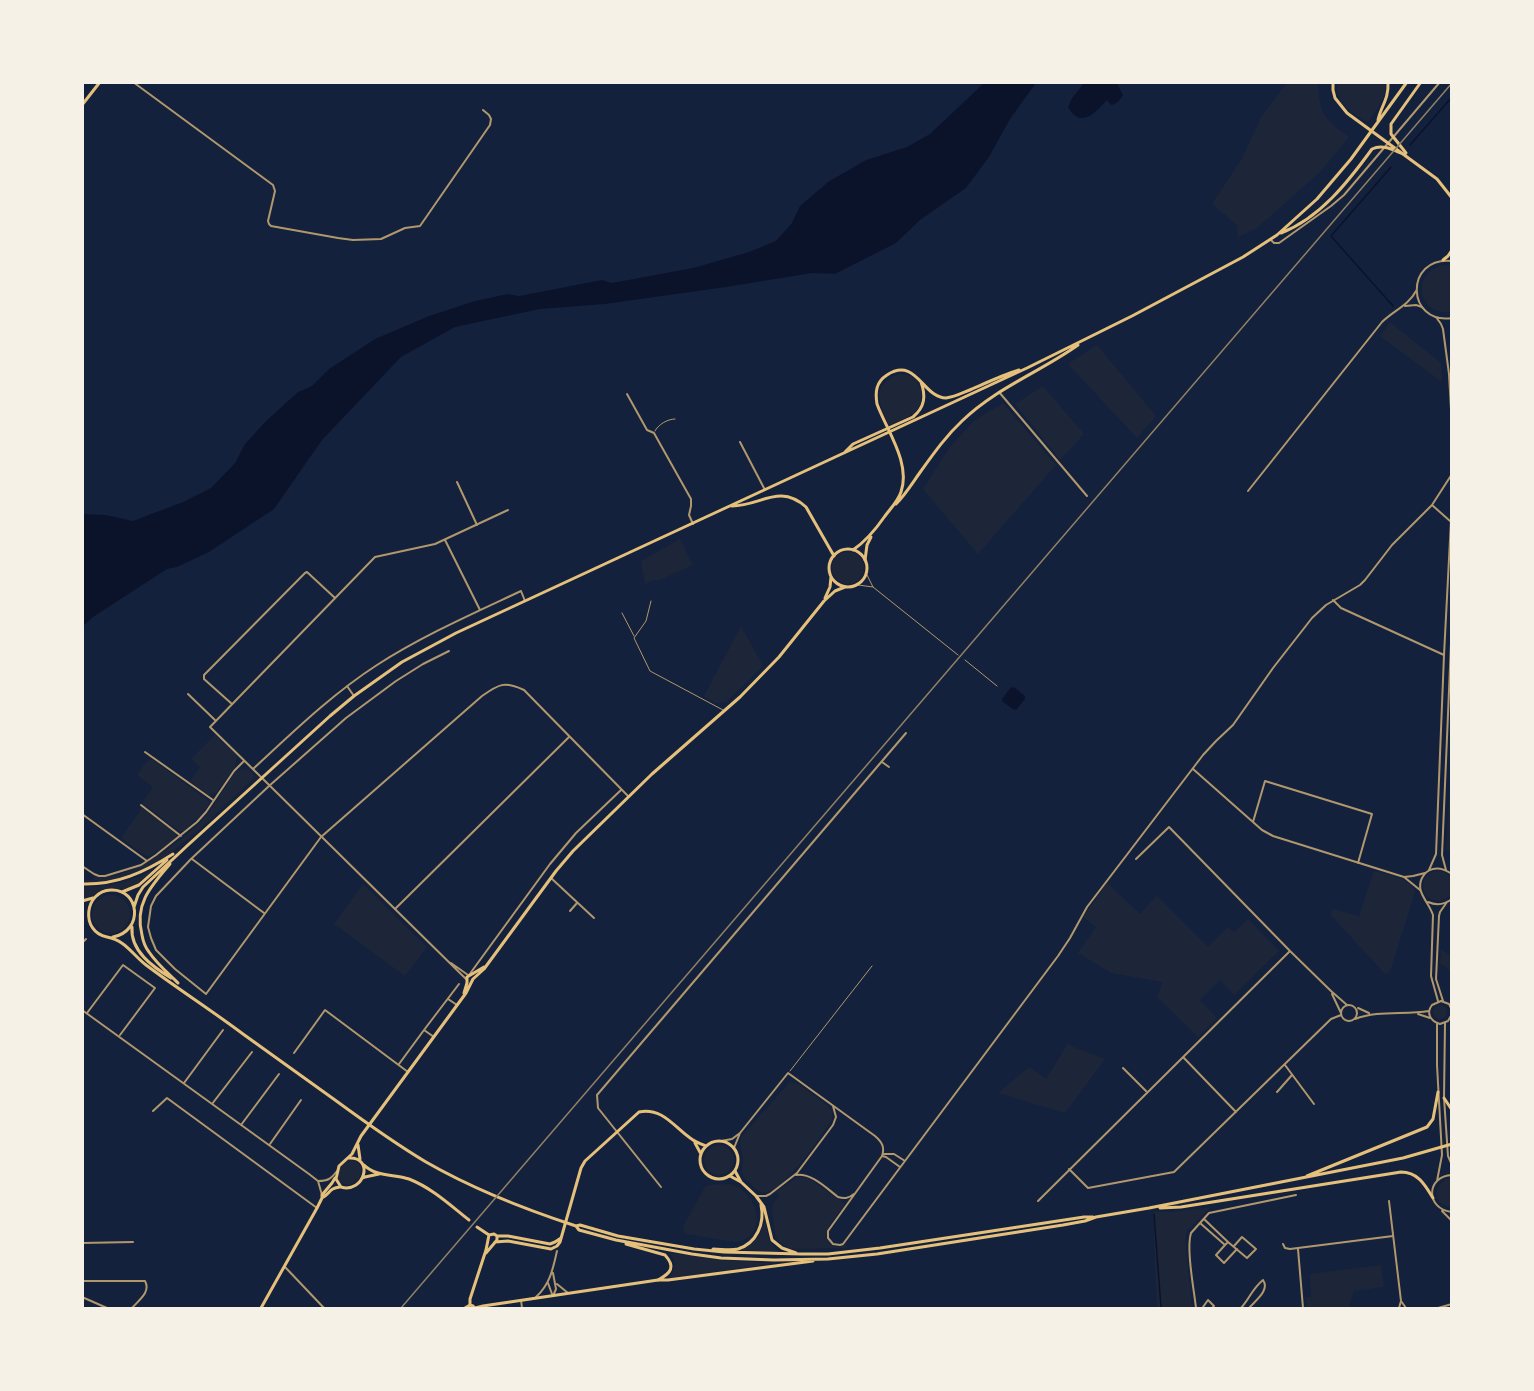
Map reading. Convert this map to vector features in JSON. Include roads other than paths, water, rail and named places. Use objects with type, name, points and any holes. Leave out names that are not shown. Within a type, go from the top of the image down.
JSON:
[{"type":"main road","points":[[82,105],[100,82]]},
{"type":"main road","points":[[1334,82],[1335,98],[1347,113],[1437,179],[1452,198]]},
{"type":"main road","points":[[1377,124],[1386,101],[1388,82]]},
{"type":"main road","points":[[82,901],[106,891],[121,892],[148,879],[330,716],[354,696],[421,651],[1027,368],[1243,257],[1276,235],[1317,199],[1351,159],[1407,82]]},
{"type":"main road","points":[[1409,157],[1390,130],[1391,124],[1421,82]]},
{"type":"main road","points":[[1276,235],[1294,228],[1328,201],[1347,183],[1372,149],[1388,148],[1409,157]]},
{"type":"main road","points":[[1443,260],[1452,250]]},
{"type":"main road","points":[[890,510],[949,435],[980,405],[1063,356],[1087,339]]},
{"type":"main road","points":[[261,1308],[342,1162],[349,1158],[358,1141],[471,985],[469,978],[485,966],[562,864],[628,796],[740,697],[779,657],[824,601],[836,591],[858,585],[864,578],[867,567],[865,560],[867,544],[900,494],[904,481],[902,463],[877,404],[876,394],[882,379],[890,373],[905,371],[912,374],[937,396],[945,398],[955,396],[1008,373],[1027,368]]},
{"type":"main road","points":[[842,455],[853,444],[918,413],[925,400],[920,381]]},
{"type":"main road","points":[[730,506],[741,506],[773,496],[792,497],[806,507],[834,556]]},
{"type":"main road","points":[[853,550],[873,533]]},
{"type":"main road","points":[[824,601],[830,587],[829,566],[834,556],[844,550],[853,550],[865,560]]},
{"type":"main road","points":[[831,577],[845,587]]},
{"type":"main road","points":[[82,884],[128,878],[175,856]]},
{"type":"main road","points":[[134,907],[143,887],[175,856]]},
{"type":"main road","points":[[175,856],[152,886],[142,904],[140,929],[147,950],[157,963],[198,1000]]},
{"type":"main road","points":[[121,892],[129,898],[134,907],[132,933],[138,951],[178,983]]},
{"type":"main road","points":[[89,921],[89,907],[94,897]]},
{"type":"main road","points":[[82,915],[97,933],[113,937],[126,946],[145,964],[198,1000],[364,1122],[424,1161],[488,1193],[579,1230],[616,1240],[721,1258],[828,1259]]},
{"type":"main road","points":[[113,937],[126,932],[133,924]]},
{"type":"main road","points":[[1297,1180],[1427,1127],[1433,1119],[1438,1092]]},
{"type":"main road","points":[[1444,1098],[1452,1110]]},
{"type":"main road","points":[[477,1227],[490,1242],[494,1243],[508,1240],[551,1249],[557,1246],[562,1237],[581,1168],[585,1161],[639,1112],[654,1111],[694,1141],[706,1146]]},
{"type":"main road","points":[[336,1173],[337,1183],[348,1189],[361,1179],[364,1172],[358,1141]]},
{"type":"main road","points":[[694,1141],[701,1154],[701,1166],[707,1175],[718,1179],[729,1176],[735,1171],[738,1160],[734,1148],[726,1142],[716,1141],[706,1146],[701,1154]]},
{"type":"main road","points":[[576,1227],[580,1224],[618,1236],[694,1249],[724,1252],[828,1254],[906,1245],[1149,1208],[1403,1158],[1452,1144]]},
{"type":"main road","points":[[349,1158],[357,1159],[371,1171],[419,1183],[469,1220]]},
{"type":"main road","points":[[735,1171],[741,1182]]},
{"type":"main road","points":[[1149,1208],[1191,1206],[1401,1172],[1407,1172],[1420,1179],[1433,1198]]},
{"type":"main road","points":[[361,1179],[380,1174]]},
{"type":"main road","points":[[729,1176],[741,1182],[761,1203],[766,1212],[772,1240],[776,1245],[801,1254]]},
{"type":"main road","points":[[322,1196],[325,1197],[330,1190],[341,1187]]},
{"type":"main road","points":[[694,1249],[736,1250],[744,1246],[760,1229],[763,1213],[761,1203]]},
{"type":"main road","points":[[470,1305],[475,1308],[568,1293],[877,1254],[1063,1225],[1096,1217]]},
{"type":"main road","points":[[465,1308],[470,1305],[488,1237],[493,1234],[550,1244],[562,1237]]},
{"type":"main road","points":[[484,1255],[497,1240],[497,1236]]},
{"type":"main road","points":[[616,1240],[665,1255],[671,1263],[670,1272],[658,1281]]},
{"type":"street","points":[[133,82],[273,185],[275,191],[268,224],[345,239],[381,239],[395,231],[420,225],[490,125],[489,114],[483,110]]},
{"type":"street","points":[[1270,239],[1279,243],[1332,206],[1365,171],[1440,82]]},
{"type":"street","points":[[1248,490],[1382,322],[1412,299],[1417,282],[1426,267],[1434,262],[1452,261]]},
{"type":"street","points":[[1416,291],[1422,307],[1428,313],[1445,319],[1452,318]]},
{"type":"street","points":[[1402,306],[1422,307]]},
{"type":"street","points":[[1436,317],[1443,329],[1452,427]]},
{"type":"street","points":[[1452,329],[1452,340]]},
{"type":"street","points":[[999,392],[1088,496]]},
{"type":"street","points":[[627,394],[648,430],[654,433],[691,499],[688,515],[693,524]]},
{"type":"street","points":[[740,442],[765,490]]},
{"type":"street","points":[[721,1141],[732,1139],[740,1133],[788,1072],[880,1140],[884,1148],[883,1155],[827,1234],[830,1241],[836,1245],[843,1244],[1058,956],[1087,907],[1193,769],[1216,741],[1233,725],[1312,618],[1333,600],[1365,580],[1392,545],[1432,505],[1452,474]]},
{"type":"street","points":[[457,482],[477,525]]},
{"type":"street","points":[[1420,890],[1421,880],[1435,859],[1436,853],[1452,501]]},
{"type":"street","points":[[1432,505],[1450,521]]},
{"type":"street","points":[[508,510],[435,544],[375,557],[210,727],[448,961],[469,978],[487,949],[555,858],[576,833],[621,790]]},
{"type":"street","points":[[445,540],[480,610]]},
{"type":"street","points":[[232,704],[204,679],[204,675],[305,573],[307,572],[335,598]]},
{"type":"street","points":[[253,769],[310,717],[375,666],[413,643],[520,591],[525,601]]},
{"type":"street","points":[[1333,600],[1341,608],[1444,655]]},
{"type":"street","points":[[1446,870],[1442,853],[1452,620]]},
{"type":"street","points":[[449,651],[405,675],[337,726],[191,859],[156,896],[151,906],[148,927],[156,950],[175,969],[206,994],[321,837],[482,696],[505,683],[524,690],[628,796]]},
{"type":"street","points":[[347,686],[354,696]]},
{"type":"street","points":[[188,694],[216,722]]},
{"type":"street","points":[[661,1187],[598,1108],[597,1095],[906,733]]},
{"type":"street","points":[[395,909],[569,737]]},
{"type":"street","points":[[145,752],[213,800]]},
{"type":"street","points":[[82,866],[99,876],[118,873],[141,865],[181,836],[206,812],[234,771],[244,761]]},
{"type":"street","points":[[882,762],[889,767]]},
{"type":"street","points":[[1193,769],[1262,830],[1273,836],[1404,877],[1420,890],[1433,915],[1431,976],[1438,1001]]},
{"type":"street","points":[[1253,822],[1265,781],[1372,814],[1358,863]]},
{"type":"street","points":[[141,805],[181,836]]},
{"type":"street","points":[[82,814],[147,861]]},
{"type":"street","points":[[1136,859],[1169,827],[1290,951],[1347,1005],[1372,1013],[1429,1011]]},
{"type":"street","points":[[555,858],[562,864]]},
{"type":"street","points":[[191,859],[264,913]]},
{"type":"street","points":[[1404,877],[1441,868],[1452,874]]},
{"type":"street","points":[[551,878],[594,918]]},
{"type":"street","points":[[1426,900],[1436,905],[1452,899]]},
{"type":"street","points":[[1443,1001],[1436,979],[1439,916],[1447,902]]},
{"type":"street","points":[[570,911],[577,903]]},
{"type":"street","points":[[82,943],[86,939]]},
{"type":"street","points":[[487,949],[494,954]]},
{"type":"street","points":[[1038,1201],[1290,951]]},
{"type":"street","points":[[87,1013],[123,964],[155,988],[119,1036]]},
{"type":"street","points":[[398,1065],[459,984]]},
{"type":"street","points":[[1330,991],[1346,1020],[1350,1021],[1372,1013]]},
{"type":"street","points":[[448,999],[457,1005]]},
{"type":"street","points":[[1431,1018],[1429,1011],[1438,1001],[1449,1004],[1452,1010]]},
{"type":"street","points":[[1069,1169],[1088,1188],[1174,1172],[1331,1019],[1341,1014],[1342,1009],[1347,1005]]},
{"type":"street","points":[[1355,1019],[1356,1008]]},
{"type":"street","points":[[82,1010],[318,1181],[322,1196]]},
{"type":"street","points":[[294,1053],[325,1010],[408,1072]]},
{"type":"street","points":[[1415,1013],[1431,1018],[1437,1023],[1448,1021],[1452,1014]]},
{"type":"street","points":[[1437,1023],[1442,1155],[1437,1180],[1433,1186],[1433,1198],[1437,1206],[1452,1221]]},
{"type":"street","points":[[1444,1023],[1444,1098],[1448,1156],[1452,1165]]},
{"type":"street","points":[[184,1083],[224,1030]]},
{"type":"street","points":[[424,1030],[434,1037]]},
{"type":"street","points":[[212,1104],[252,1052]]},
{"type":"street","points":[[1183,1057],[1236,1112]]},
{"type":"street","points":[[1284,1065],[1314,1104]]},
{"type":"street","points":[[1123,1068],[1147,1092]]},
{"type":"street","points":[[240,1126],[279,1074]]},
{"type":"street","points":[[1277,1092],[1292,1075]]},
{"type":"street","points":[[153,1111],[167,1098],[317,1208]]},
{"type":"street","points":[[270,1144],[301,1100]]},
{"type":"street","points":[[756,1196],[770,1194],[794,1176],[833,1125],[836,1117],[833,1106]]},
{"type":"street","points":[[734,1148],[740,1133]]},
{"type":"street","points":[[883,1155],[894,1154],[904,1161]]},
{"type":"street","points":[[883,1155],[900,1167]]},
{"type":"street","points":[[318,1181],[330,1180],[336,1173]]},
{"type":"street","points":[[794,1176],[804,1174],[811,1177],[838,1197],[851,1197],[856,1192]]},
{"type":"street","points":[[1437,1180],[1452,1174]]},
{"type":"street","points":[[1196,1308],[1189,1236],[1204,1218],[1209,1213],[1296,1195]]},
{"type":"street","points":[[1389,1201],[1401,1302],[1399,1308]]},
{"type":"street","points":[[1440,1209],[1452,1212]]},
{"type":"street","points":[[1204,1218],[1228,1242],[1235,1248],[1247,1258],[1256,1249],[1242,1237],[1235,1248],[1224,1263],[1216,1255],[1228,1242]]},
{"type":"street","points":[[1200,1223],[1225,1245]]},
{"type":"street","points":[[1283,1244],[1287,1249],[1393,1236]]},
{"type":"street","points":[[82,1243],[132,1242]]},
{"type":"street","points":[[1298,1248],[1303,1308]]},
{"type":"street","points":[[535,1298],[548,1283],[557,1251]]},
{"type":"street","points":[[284,1266],[324,1308]]},
{"type":"street","points":[[552,1270],[556,1289],[553,1296]]},
{"type":"street","points":[[1241,1308],[1261,1280],[1264,1280],[1265,1290],[1249,1308]]},
{"type":"street","points":[[82,1281],[146,1281],[148,1285],[146,1292],[132,1308]]},
{"type":"street","points":[[555,1282],[568,1293]]},
{"type":"street","points":[[548,1283],[553,1296]]},
{"type":"street","points":[[1249,1296],[1255,1301]]},
{"type":"street","points":[[82,1297],[99,1307],[107,1308]]},
{"type":"street","points":[[521,1300],[522,1308]]},
{"type":"street","points":[[1204,1308],[1203,1305],[1208,1300],[1214,1306],[1212,1308]]},
{"type":"street","points":[[1401,1302],[1406,1308]]},
{"type":"street","points":[[1438,1308],[1452,1304]]},
{"type":"lane","points":[[654,433],[661,424],[670,418],[675,418]]},
{"type":"lane","points":[[866,573],[873,587],[958,655]]},
{"type":"lane","points":[[858,585],[873,587]]},
{"type":"lane","points":[[634,638],[646,621],[651,601]]},
{"type":"lane","points":[[622,613],[650,671],[724,710]]},
{"type":"lane","points":[[964,660],[997,686]]},
{"type":"lane","points":[[788,1072],[872,966]]},
{"type":"waterway","points":[[1410,145],[1452,97]]},
{"type":"waterway","points":[[1391,167],[1331,236],[1393,306]]},
{"type":"waterway","points":[[1154,1214],[1161,1308]]},
{"type":"railway","points":[[401,1308],[1452,83]]}]
